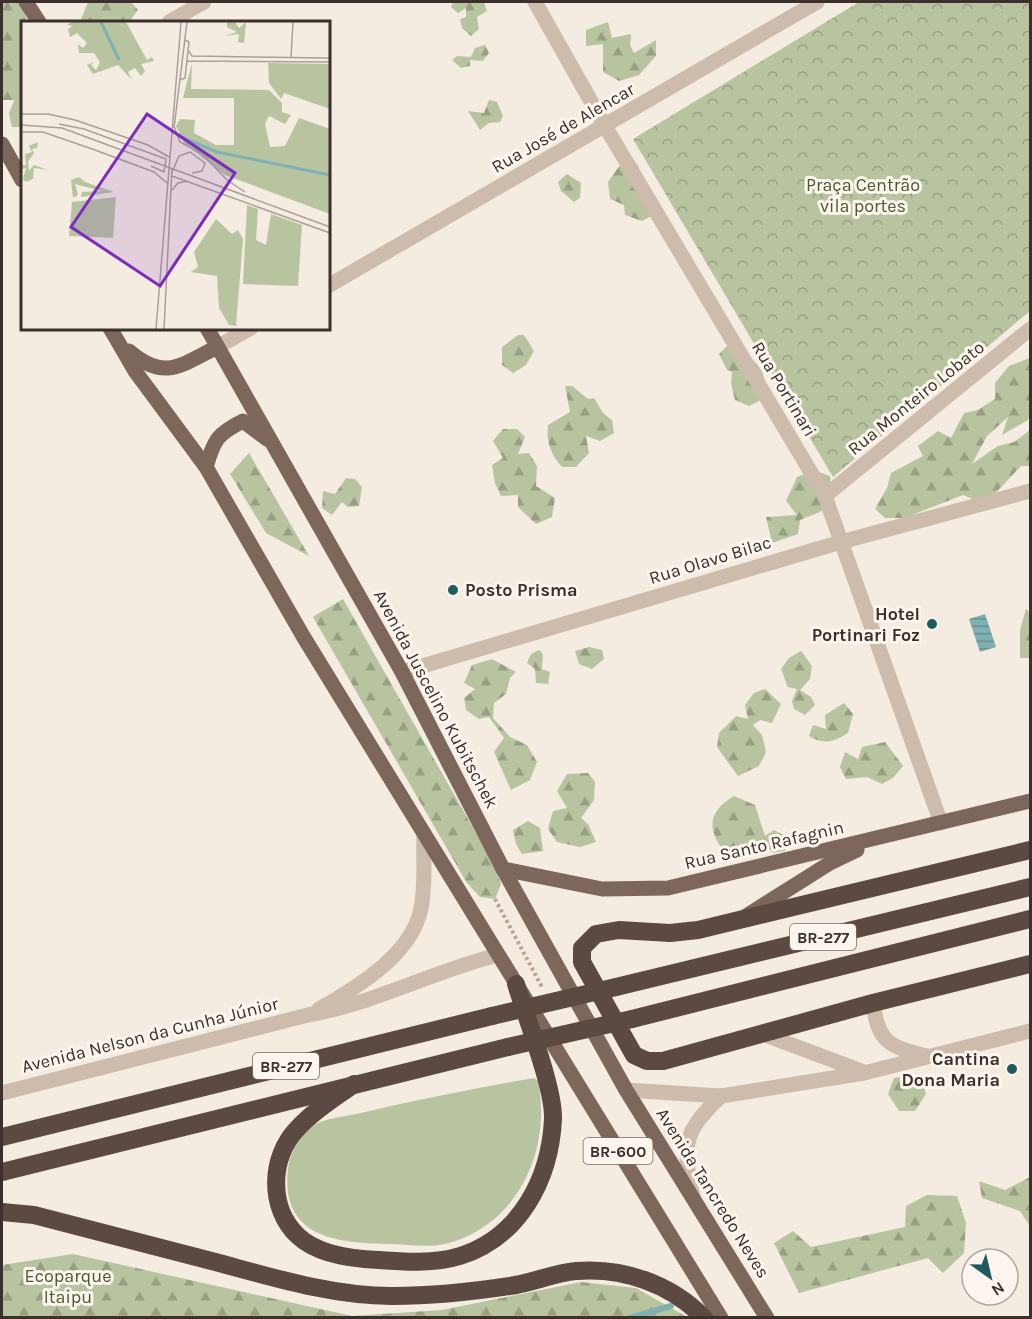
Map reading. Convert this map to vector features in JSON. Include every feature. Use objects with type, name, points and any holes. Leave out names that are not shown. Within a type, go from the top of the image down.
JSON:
[{"type":"highway","points":[[1030,850],[736,922],[670,933],[619,930],[596,934],[582,948],[582,962],[634,1055],[647,1061],[663,1061],[873,1003],[1030,964]]},
{"type":"highway","name":"BR-277","points":[[2,1137],[492,1016],[1030,888]]},
{"type":"highway","name":"BR-277","points":[[2,1172],[1030,919]]},
{"type":"highway","points":[[354,1084],[295,1130],[279,1160],[275,1185],[283,1215],[297,1235],[315,1247],[362,1259],[413,1263],[458,1257],[480,1248],[508,1227],[529,1205],[540,1183],[549,1149],[553,1117],[545,1079],[516,984]]},
{"type":"highway","points":[[2,1212],[34,1215],[302,1285],[390,1297],[449,1295],[513,1286],[574,1271],[609,1271],[650,1281],[669,1290],[704,1317]]},
{"type":"main road","points":[[26,2],[38,21]]},
{"type":"main road","points":[[2,144],[21,178]]},
{"type":"main road","name":"Avenida Juscelino Kubitschek","points":[[208,330],[402,672],[503,869],[626,1090]]},
{"type":"main road","points":[[114,335],[144,364],[160,370],[176,368],[217,346]]},
{"type":"main road","points":[[114,335],[135,370],[206,467],[303,636],[516,984]]},
{"type":"main road","points":[[206,467],[213,444],[224,430],[243,421],[273,444]]},
{"type":"main road","name":"Rua Santo Rafagnin","points":[[503,869],[602,889],[668,888],[1030,801]]},
{"type":"main road","points":[[736,922],[830,863],[887,836]]},
{"type":"main road","name":"BR-600","points":[[516,984],[721,1317]]},
{"type":"main road","name":"Avenida Tancredo Neves","points":[[626,1090],[767,1317]]},
{"type":"street","points":[[171,21],[204,2]]},
{"type":"street","name":"Rua Portinari","points":[[535,2],[605,126],[825,496],[941,823]]},
{"type":"street","name":"Rua José de Alencar","points":[[330,285],[817,2]]},
{"type":"street","name":"Rua Monteiro Lobato","points":[[825,496],[1030,329]]},
{"type":"street","points":[[217,346],[246,330]]},
{"type":"street","name":"Rua Olavo Bilac","points":[[402,672],[841,542],[1030,491]]},
{"type":"street","name":"Avenida Nelson da Cunha Júnior","points":[[309,1015],[359,986],[392,957],[414,929],[421,909],[424,834]]},
{"type":"street","name":"Avenida Nelson da Cunha Júnior","points":[[2,1093],[371,1000],[423,978],[498,955]]},
{"type":"street","points":[[873,1003],[876,1024],[885,1041],[899,1049],[930,1056]]},
{"type":"street","points":[[626,1090],[721,1096],[864,1072],[1030,1031]]},
{"type":"street","points":[[763,1034],[864,1072]]},
{"type":"street","points":[[694,1201],[687,1166],[690,1131],[699,1117],[721,1096]]},
{"type":"green space","points":[[2,2],[20,2],[28,21],[21,21],[21,127],[12,127],[9,114],[14,100],[2,100]]},
{"type":"green space","points":[[88,2],[131,2],[138,10],[130,21],[80,21]]},
{"type":"green space","points":[[453,2],[484,2],[487,11],[477,17],[479,29],[471,36],[462,28],[460,19],[466,17],[466,8],[458,13],[451,7]]},
{"type":"green space","name":"Praça Centrão vila portes","points":[[859,2],[1030,2],[1030,311],[833,477],[633,139]]},
{"type":"green space","points":[[608,22],[612,38],[631,34],[630,45],[634,53],[656,40],[656,56],[639,75],[619,81],[603,72],[603,44],[586,46],[586,30]]},
{"type":"green space","points":[[485,45],[489,53],[483,61],[470,60],[470,66],[461,68],[452,60],[457,56],[471,57],[475,48]]},
{"type":"green space","points":[[489,100],[497,102],[503,116],[500,122],[489,123],[480,130],[468,111],[484,113]]},
{"type":"green space","points":[[634,160],[639,168],[639,181],[657,213],[642,221],[625,215],[624,205],[610,199],[608,182],[620,165]]},
{"type":"green space","points":[[567,174],[581,183],[580,198],[574,202],[561,191],[558,182]]},
{"type":"green space","points":[[518,335],[524,335],[534,351],[526,365],[513,373],[502,365],[502,347]]},
{"type":"green space","points":[[728,345],[752,359],[762,372],[765,389],[763,399],[749,406],[735,400],[731,383],[732,372],[727,370],[719,354]]},
{"type":"green space","points":[[1030,358],[1030,414],[1028,420],[1002,435],[1008,417],[987,436],[972,464],[998,446],[1014,442],[1030,430],[1030,466],[1021,466],[985,504],[963,495],[904,518],[885,518],[875,509],[887,488],[891,473],[923,456],[918,446],[938,431],[951,438],[964,413],[978,410],[995,399],[995,383],[1009,366]]},
{"type":"green space","points":[[565,386],[572,386],[588,399],[594,398],[603,413],[612,420],[614,433],[600,441],[586,436],[589,453],[576,467],[562,467],[552,453],[548,437],[548,425],[570,412]]},
{"type":"green space","points":[[503,429],[517,429],[525,437],[518,454],[529,453],[537,466],[536,486],[555,498],[552,517],[536,524],[518,507],[518,495],[501,496],[495,483],[492,465],[503,458],[493,441]]},
{"type":"green space","points":[[249,453],[309,556],[266,533],[230,474]]},
{"type":"green space","points":[[815,471],[830,476],[832,499],[820,512],[800,520],[798,534],[772,543],[766,517],[797,515],[786,501],[797,477]]},
{"type":"green space","points":[[346,478],[355,479],[362,487],[359,506],[348,507],[342,502],[332,515],[322,508],[323,491],[335,494]]},
{"type":"green space","points":[[343,599],[493,863],[501,884],[495,899],[480,897],[467,883],[313,617]]},
{"type":"green space","points":[[1026,609],[1030,613],[1030,658],[1020,658],[1020,630]]},
{"type":"green space","points":[[589,647],[602,650],[604,659],[592,669],[579,664],[575,651]]},
{"type":"green space","points":[[539,650],[543,654],[542,669],[550,672],[548,684],[536,683],[535,669],[527,663],[531,654]]},
{"type":"green space","points":[[801,651],[812,666],[810,679],[800,690],[811,697],[815,705],[805,715],[794,709],[792,701],[797,689],[788,687],[781,669],[789,658]]},
{"type":"green space","points":[[492,659],[516,672],[510,678],[506,694],[494,703],[493,718],[510,737],[527,745],[537,762],[530,780],[511,790],[494,752],[504,738],[489,717],[479,719],[466,710],[464,698],[475,689],[464,683],[472,665]]},
{"type":"green space","points":[[765,689],[781,704],[772,723],[760,720],[753,725],[762,735],[766,752],[759,766],[738,776],[717,747],[719,733],[736,716],[748,719],[745,705],[754,693]]},
{"type":"green space","points":[[844,703],[853,714],[848,733],[829,741],[819,741],[809,736],[813,725],[826,729],[825,715]]},
{"type":"green space","points":[[885,742],[903,766],[893,778],[882,784],[867,777],[846,779],[840,767],[845,752],[858,759],[862,747]]},
{"type":"green space","points":[[588,773],[595,782],[594,800],[581,818],[588,824],[596,842],[580,847],[557,842],[548,829],[553,811],[567,808],[557,791],[567,774]]},
{"type":"green space","points":[[734,796],[755,805],[765,836],[774,830],[785,836],[785,851],[773,853],[764,842],[753,853],[720,846],[712,824],[716,812]]},
{"type":"green space","points":[[528,821],[540,828],[543,851],[522,854],[516,844],[513,830]]},
{"type":"green space","points":[[921,1077],[926,1094],[915,1111],[899,1111],[888,1094],[894,1078]]},
{"type":"green space","points":[[534,1078],[538,1081],[541,1107],[540,1133],[534,1158],[524,1182],[510,1203],[492,1221],[471,1235],[432,1246],[351,1242],[317,1232],[303,1223],[293,1210],[288,1192],[289,1163],[301,1138],[316,1124],[333,1118]]},
{"type":"green space","points":[[1030,1177],[1030,1226],[1020,1211],[982,1198],[979,1181],[1005,1190]]},
{"type":"green space","points":[[927,1195],[957,1196],[966,1223],[964,1247],[960,1247],[960,1257],[943,1273],[928,1258],[799,1293],[774,1243],[793,1231],[811,1247],[905,1227],[906,1206]]},
{"type":"green space","name":"Ecoparque Itaipu","points":[[73,1254],[352,1316],[442,1310],[581,1282],[636,1288],[687,1317],[2,1317],[2,1265]]},
{"type":"water","points":[[985,614],[996,647],[980,652],[969,619]]},
{"type":"waterway","points":[[630,1318],[671,1306]]},
{"type":"place","name":"Posto Prisma","points":[[453,590]]},
{"type":"place","name":"Hotel Portinari Foz","points":[[932,624]]},
{"type":"place","name":"Cantina Dona Maria","points":[[1012,1069]]}]
